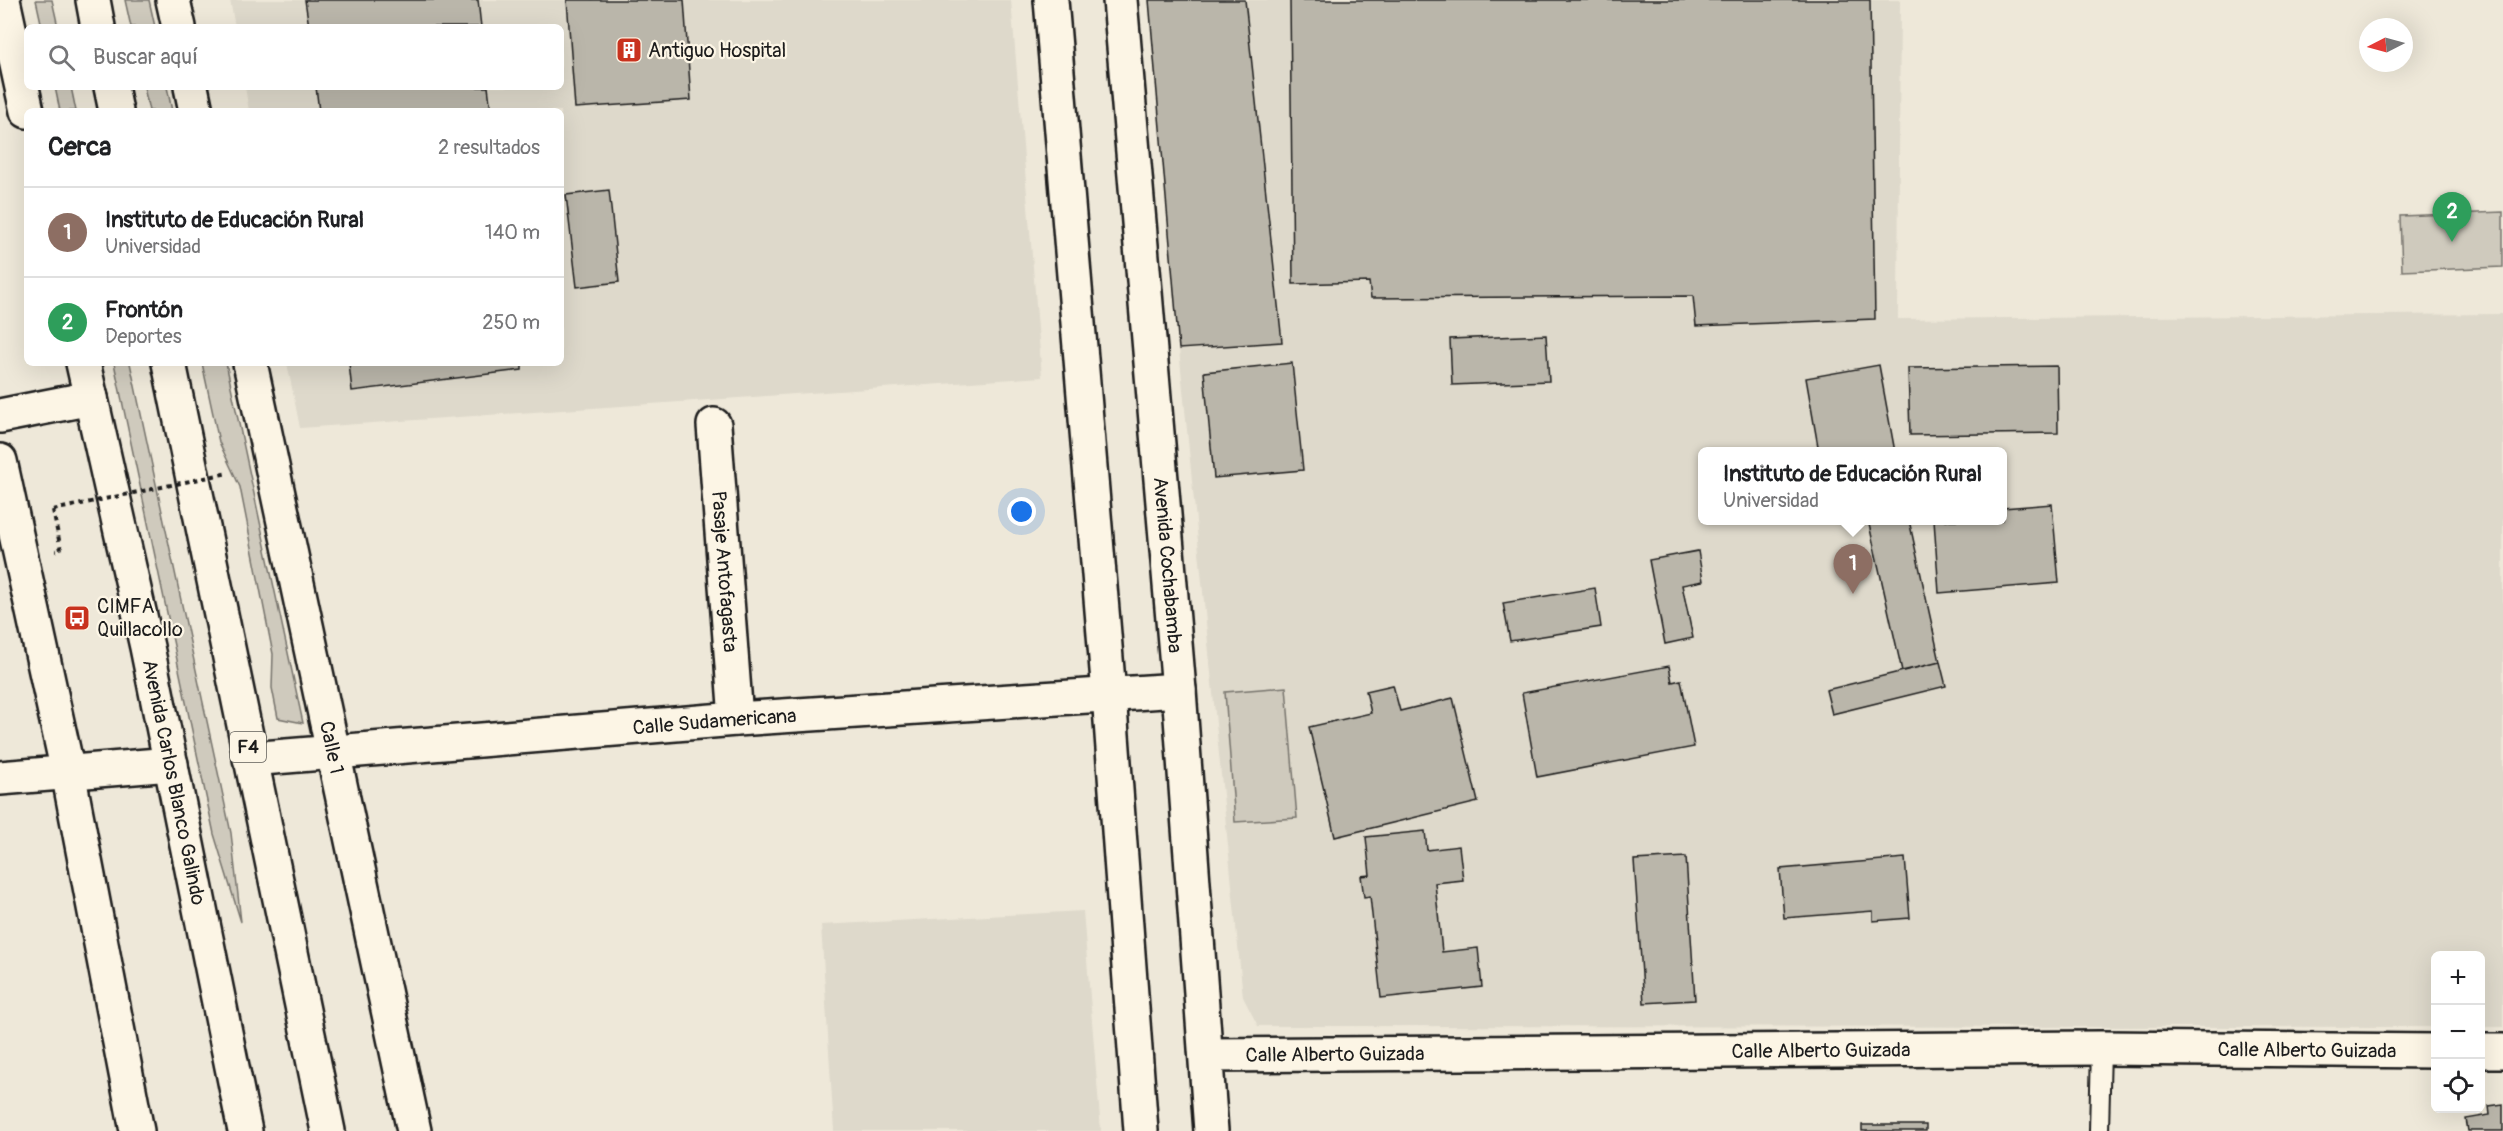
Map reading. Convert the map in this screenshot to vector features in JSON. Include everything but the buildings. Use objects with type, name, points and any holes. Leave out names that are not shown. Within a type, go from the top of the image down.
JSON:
[{"type":"main road","points":[[3,0],[7,48],[26,108]]},
{"type":"main road","points":[[93,0],[97,24]]},
{"type":"main road","points":[[173,0],[177,24]]},
{"type":"main road","points":[[1051,0],[1109,694],[1141,1131]]},
{"type":"main road","name":"Avenida Cochabamba","points":[[1120,0],[1179,690],[1211,1131]]},
{"type":"main road","points":[[112,90],[115,108]]},
{"type":"main road","points":[[192,90],[195,108]]},
{"type":"main road","name":"Avenida Carlos Blanco Galindo","points":[[84,366],[171,764],[245,1131]]},
{"type":"main road","name":"F4","points":[[170,366],[328,1131]]},
{"type":"main road","name":"Calle 1","points":[[251,366],[414,1131]]},
{"type":"main road","points":[[0,416],[91,398]]},
{"type":"main road","name":"Pasaje Antofagasta","points":[[714,425],[736,719]]},
{"type":"main road","points":[[0,461],[68,772],[137,1131]]},
{"type":"main road","name":"Calle Sudamericana","points":[[250,759],[736,719],[1179,690]]},
{"type":"main road","points":[[0,778],[171,764]]},
{"type":"main road","points":[[213,967],[222,1131]]},
{"type":"main road","name":"Calle Alberto Guizada","points":[[1206,1055],[2101,1048],[2431,1051]]},
{"type":"main road","points":[[2485,1051],[2503,1051]]},
{"type":"lane","points":[[2099,1131],[2101,1048]]},
{"type":"path","points":[[53,510],[228,473]]},
{"type":"shaded area","points":[[36,0],[52,0],[57,24],[41,24]]},
{"type":"shaded area","points":[[125,0],[149,0],[154,24],[130,24]]},
{"type":"shaded area","points":[[230,0],[1011,0],[1042,377],[300,428],[288,366],[564,366],[564,108],[248,108],[246,90],[564,90],[564,24],[234,24]]},
{"type":"shaded area","points":[[1149,0],[1900,0],[1898,319],[2503,314],[2503,1027],[2485,1027],[2485,951],[2431,951],[2431,1027],[1258,1026],[1243,997],[1179,349]]},
{"type":"shaded area","points":[[56,90],[72,90],[75,108],[59,108]]},
{"type":"shaded area","points":[[145,90],[168,90],[171,108],[148,108]]},
{"type":"shaded area","points":[[2503,212],[2503,267],[2402,271],[2400,216]]},
{"type":"shaded area","points":[[115,366],[131,366],[231,833],[241,922],[214,834]]},
{"type":"shaded area","points":[[203,366],[227,366],[303,723],[278,718],[272,688],[273,654],[240,487],[219,442]]},
{"type":"shaded area","points":[[1286,687],[1297,818],[1235,822],[1225,692]]},
{"type":"shaded area","points":[[1083,911],[1101,1131],[834,1131],[821,925]]},
{"type":"place","name":"Antiguo Hospital","points":[[629,50]]},
{"type":"place","name":"Frontón","points":[[2452,242]]},
{"type":"place","name":"Instituto de Educación Rural","points":[[1853,594]]},
{"type":"place","name":"CIMFA Quillacollo","points":[[77,618]]}]
